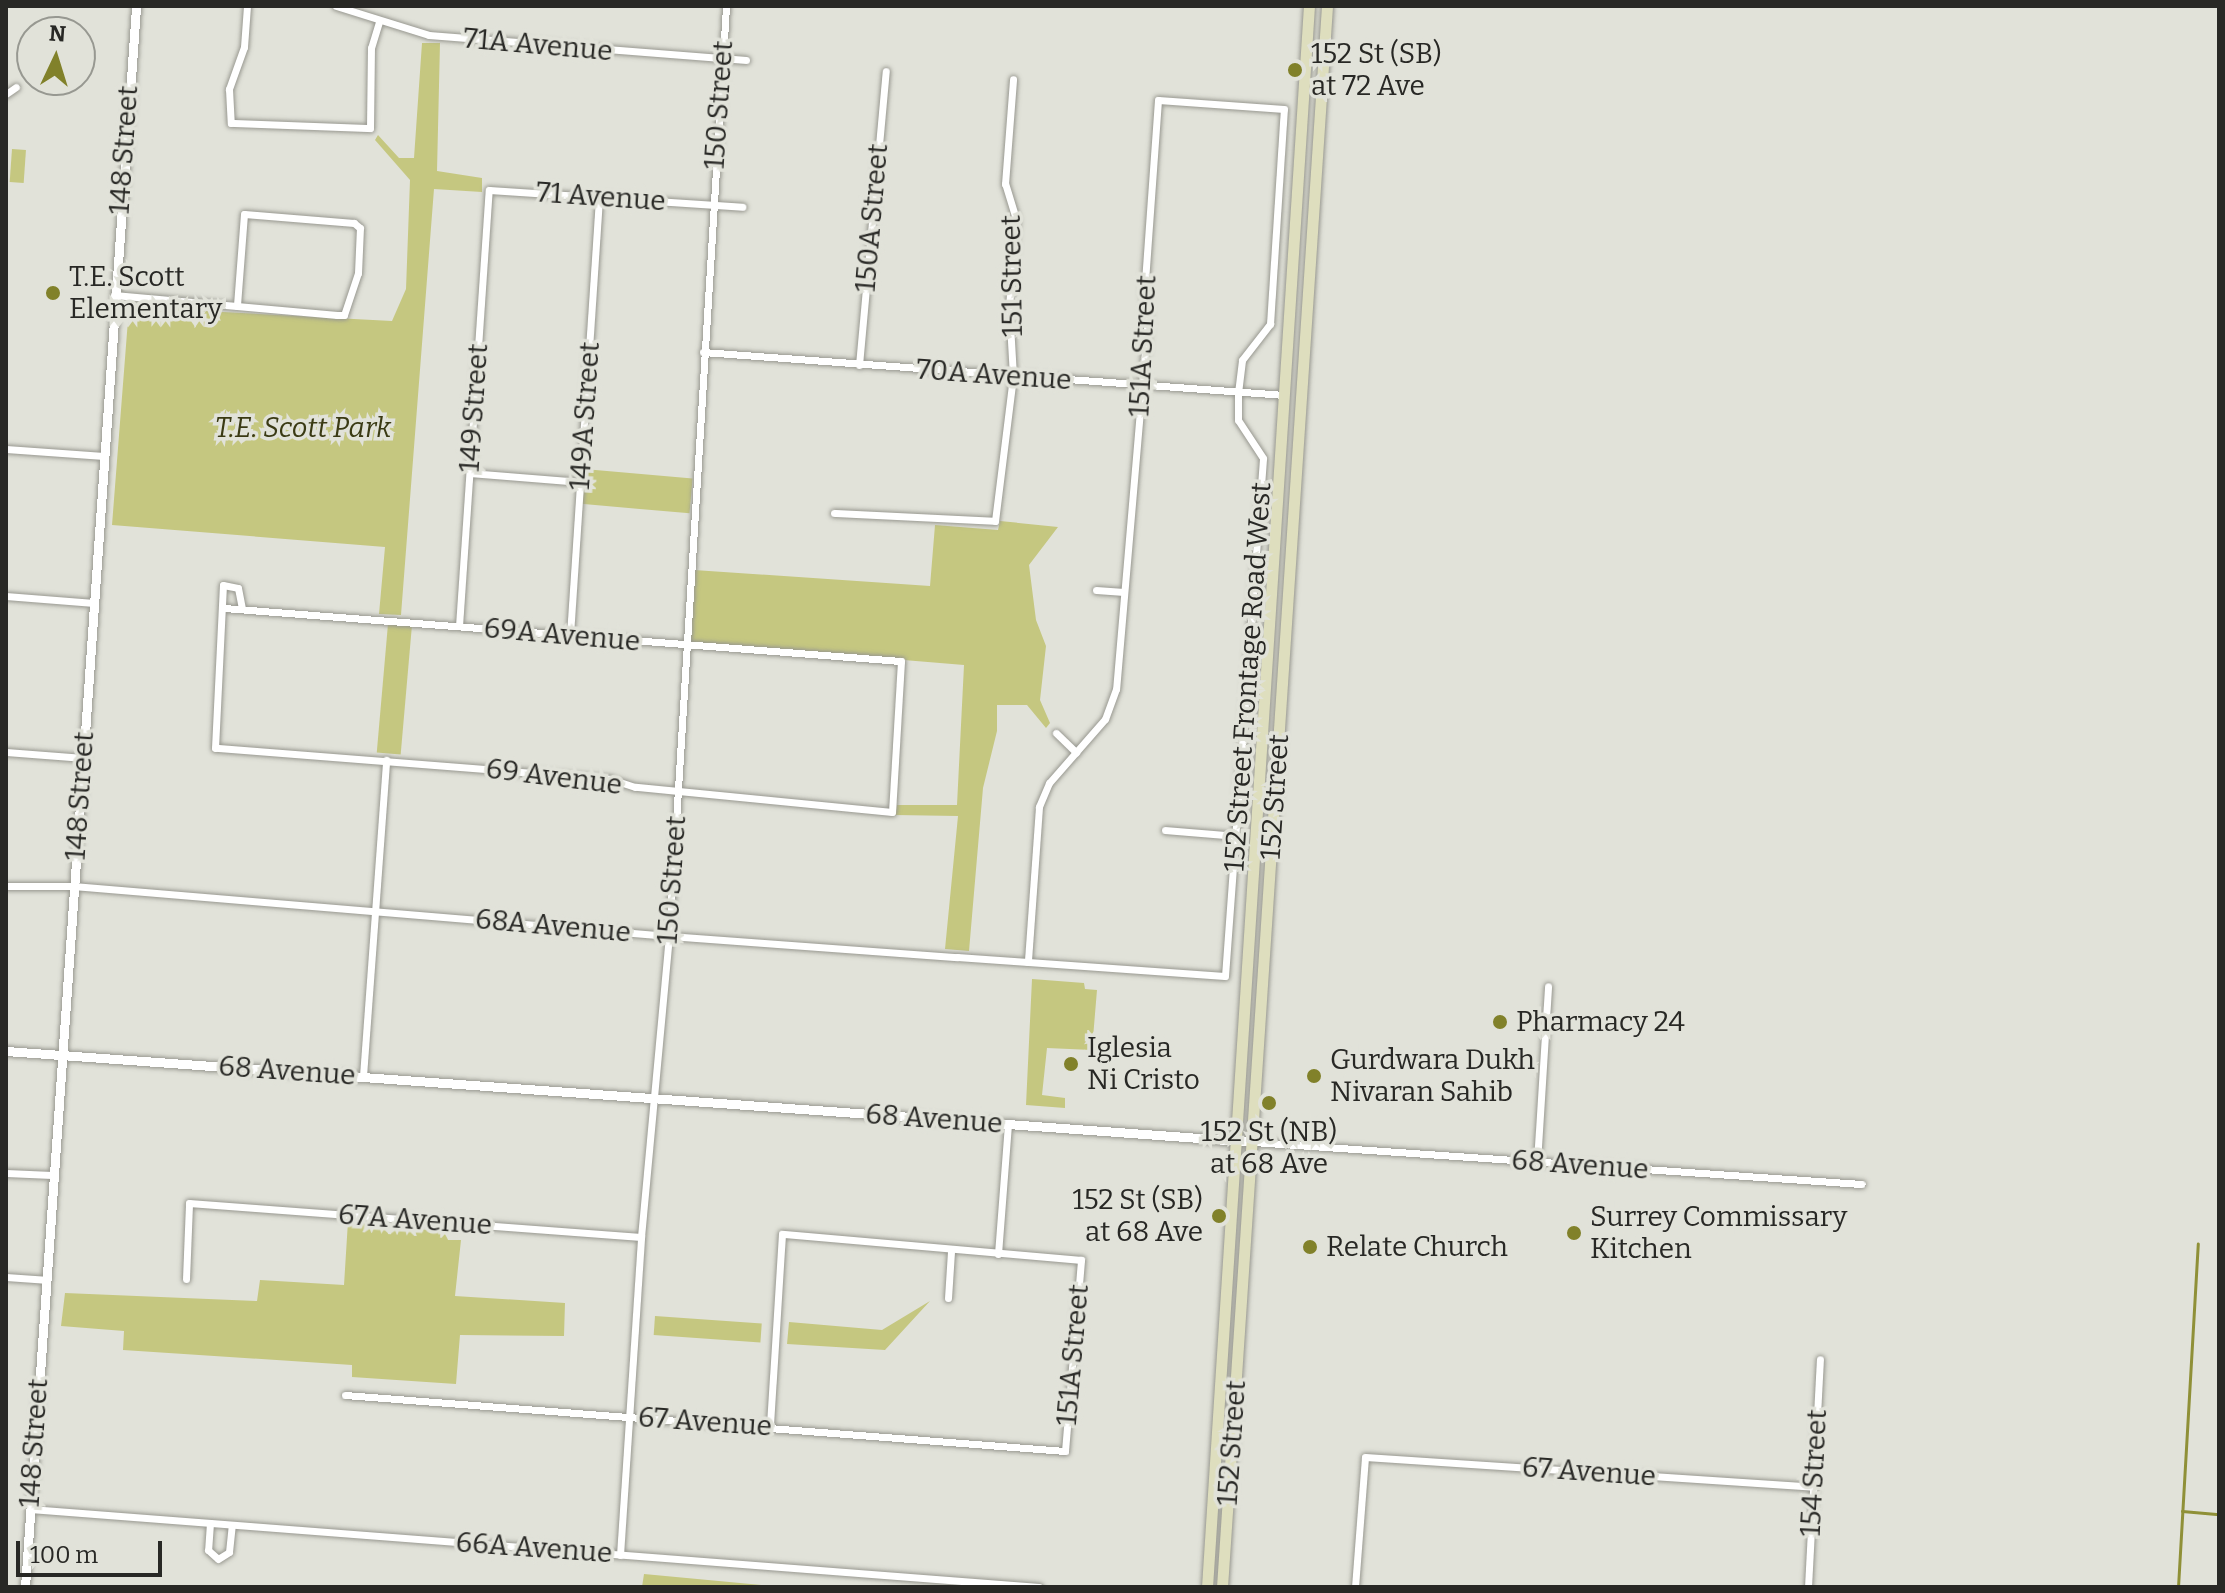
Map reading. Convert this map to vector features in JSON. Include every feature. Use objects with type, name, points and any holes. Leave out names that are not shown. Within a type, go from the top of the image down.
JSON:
[{"type":"main road","name":"152 Street","points":[[1207,1587],[1309,6]]},
{"type":"main road","name":"152 Street","points":[[1222,1587],[1327,6]]},
{"type":"main road","points":[[1285,395],[1291,404],[1296,471]]},
{"type":"street","name":"148 Street","points":[[25,1587],[136,6]]},
{"type":"street","points":[[247,6],[244,47],[229,89],[231,123],[370,128],[370,64],[379,21]]},
{"type":"street","name":"71A Avenue","points":[[336,6],[379,21],[484,41],[746,60]]},
{"type":"street","name":"150 Street","points":[[620,1555],[641,1237],[669,936],[726,6]]},
{"type":"street","name":"150A Street","points":[[859,365],[886,71]]},
{"type":"street","name":"151 Street","points":[[834,513],[995,521],[1013,376],[1009,307],[1016,219],[1005,184],[1013,79]]},
{"type":"street","points":[[6,94],[16,87]]},
{"type":"street","name":"152 Street Frontage Road West","points":[[1158,100],[1284,109],[1270,324],[1242,360],[1238,393],[1238,420],[1263,458],[1225,976]]},
{"type":"street","name":"151A Street","points":[[1028,962],[1039,807],[1049,783],[1105,719],[1116,689],[1143,386],[1158,100]]},
{"type":"street","name":"71 Avenue","points":[[489,190],[713,204]]},
{"type":"street","name":"149 Street","points":[[459,626],[489,190]]},
{"type":"street","name":"149A Street","points":[[570,635],[599,197]]},
{"type":"street","name":"150 Street","points":[[713,204],[742,207]]},
{"type":"street","points":[[114,295],[237,306],[344,315],[360,262],[360,228],[354,223],[244,214],[237,306]]},
{"type":"street","name":"70A Avenue","points":[[703,352],[1285,395]]},
{"type":"street","points":[[6,449],[104,456]]},
{"type":"street","points":[[470,473],[581,482]]},
{"type":"street","points":[[224,608],[221,589],[232,584],[240,592],[242,609]]},
{"type":"street","points":[[1096,590],[1124,592]]},
{"type":"street","points":[[6,596],[94,603]]},
{"type":"street","name":"69A Avenue","points":[[224,608],[901,661],[892,812]]},
{"type":"street","name":"69 Avenue","points":[[224,608],[215,748],[611,779],[678,791],[892,812]]},
{"type":"street","points":[[1056,733],[1076,752]]},
{"type":"street","points":[[6,752],[84,758]]},
{"type":"street","points":[[363,1076],[386,760]]},
{"type":"street","points":[[1165,830],[1237,836]]},
{"type":"street","name":"68A Avenue","points":[[6,886],[73,886],[669,936],[1225,976]]},
{"type":"street","points":[[1537,1162],[1548,986]]},
{"type":"street","name":"68 Avenue","points":[[6,1051],[1862,1184]]},
{"type":"street","points":[[770,1426],[782,1234],[998,1254],[1008,1124]]},
{"type":"street","points":[[6,1173],[52,1175]]},
{"type":"street","name":"67A Avenue","points":[[186,1279],[189,1203],[641,1237]]},
{"type":"street","points":[[948,1298],[951,1252]]},
{"type":"street","name":"151A Street","points":[[998,1254],[1081,1260],[1065,1451]]},
{"type":"street","points":[[6,1277],[45,1280]]},
{"type":"street","name":"154 Street","points":[[1808,1587],[1820,1359]]},
{"type":"street","name":"67 Avenue","points":[[345,1395],[1065,1451]]},
{"type":"street","name":"67 Avenue","points":[[1355,1587],[1365,1457],[1814,1487]]},
{"type":"street","name":"66A Avenue","points":[[30,1509],[1039,1587]]},
{"type":"street","points":[[210,1523],[208,1550],[218,1559],[229,1552],[232,1525]]},
{"type":"green space","name":"T.E. Scott Park","points":[[422,43],[440,43],[437,171],[482,178],[482,192],[434,189],[401,615],[379,614],[385,547],[112,525],[129,307],[392,321],[406,289],[410,180],[375,140],[378,135],[399,158],[414,158]]},
{"type":"green space","points":[[12,149],[26,150],[24,183],[10,182]]},
{"type":"green space","points":[[584,469],[693,478],[690,513],[581,504]]},
{"type":"green space","points":[[1000,521],[1058,527],[1029,565],[1036,620],[1046,646],[1040,700],[1050,723],[1046,728],[1027,705],[997,705],[997,731],[983,788],[969,951],[945,949],[958,816],[895,815],[897,805],[957,805],[964,665],[688,642],[694,570],[930,586],[935,525],[998,530]]},
{"type":"green space","points":[[388,624],[412,626],[401,755],[377,753]]},
{"type":"green space","points":[[1032,979],[1084,983],[1085,989],[1097,990],[1092,1050],[1047,1048],[1042,1095],[1065,1098],[1065,1108],[1026,1105]]},
{"type":"green space","points":[[348,1221],[445,1232],[448,1240],[461,1240],[455,1296],[565,1303],[564,1336],[460,1335],[456,1384],[352,1377],[352,1365],[123,1350],[124,1331],[61,1326],[65,1293],[257,1301],[260,1280],[344,1285]]},
{"type":"green space","points":[[930,1301],[885,1350],[787,1344],[789,1322],[882,1330]]},
{"type":"green space","points":[[655,1316],[762,1323],[760,1342],[654,1335]]},
{"type":"green space","points":[[644,1574],[772,1586],[772,1587],[642,1587]]},
{"type":"waterway","points":[[2178,1587],[2198,1244]]},
{"type":"waterway","points":[[2182,1511],[2219,1514]]},
{"type":"place","name":"152 St (SB) at 72 Ave","points":[[1295,70]]},
{"type":"place","name":"T.E. Scott Elementary","points":[[53,293]]},
{"type":"place","name":"Pharmacy 24","points":[[1500,1022]]},
{"type":"place","name":"Iglesia Ni Cristo","points":[[1071,1064]]},
{"type":"place","name":"Gurdwara Dukh Nivaran Sahib","points":[[1314,1076]]},
{"type":"place","name":"152 St (NB) at 68 Ave","points":[[1269,1103]]},
{"type":"place","name":"152 St (SB) at 68 Ave","points":[[1219,1216]]},
{"type":"place","name":"Surrey Commissary Kitchen","points":[[1574,1233]]},
{"type":"place","name":"Relate Church","points":[[1310,1247]]}]
